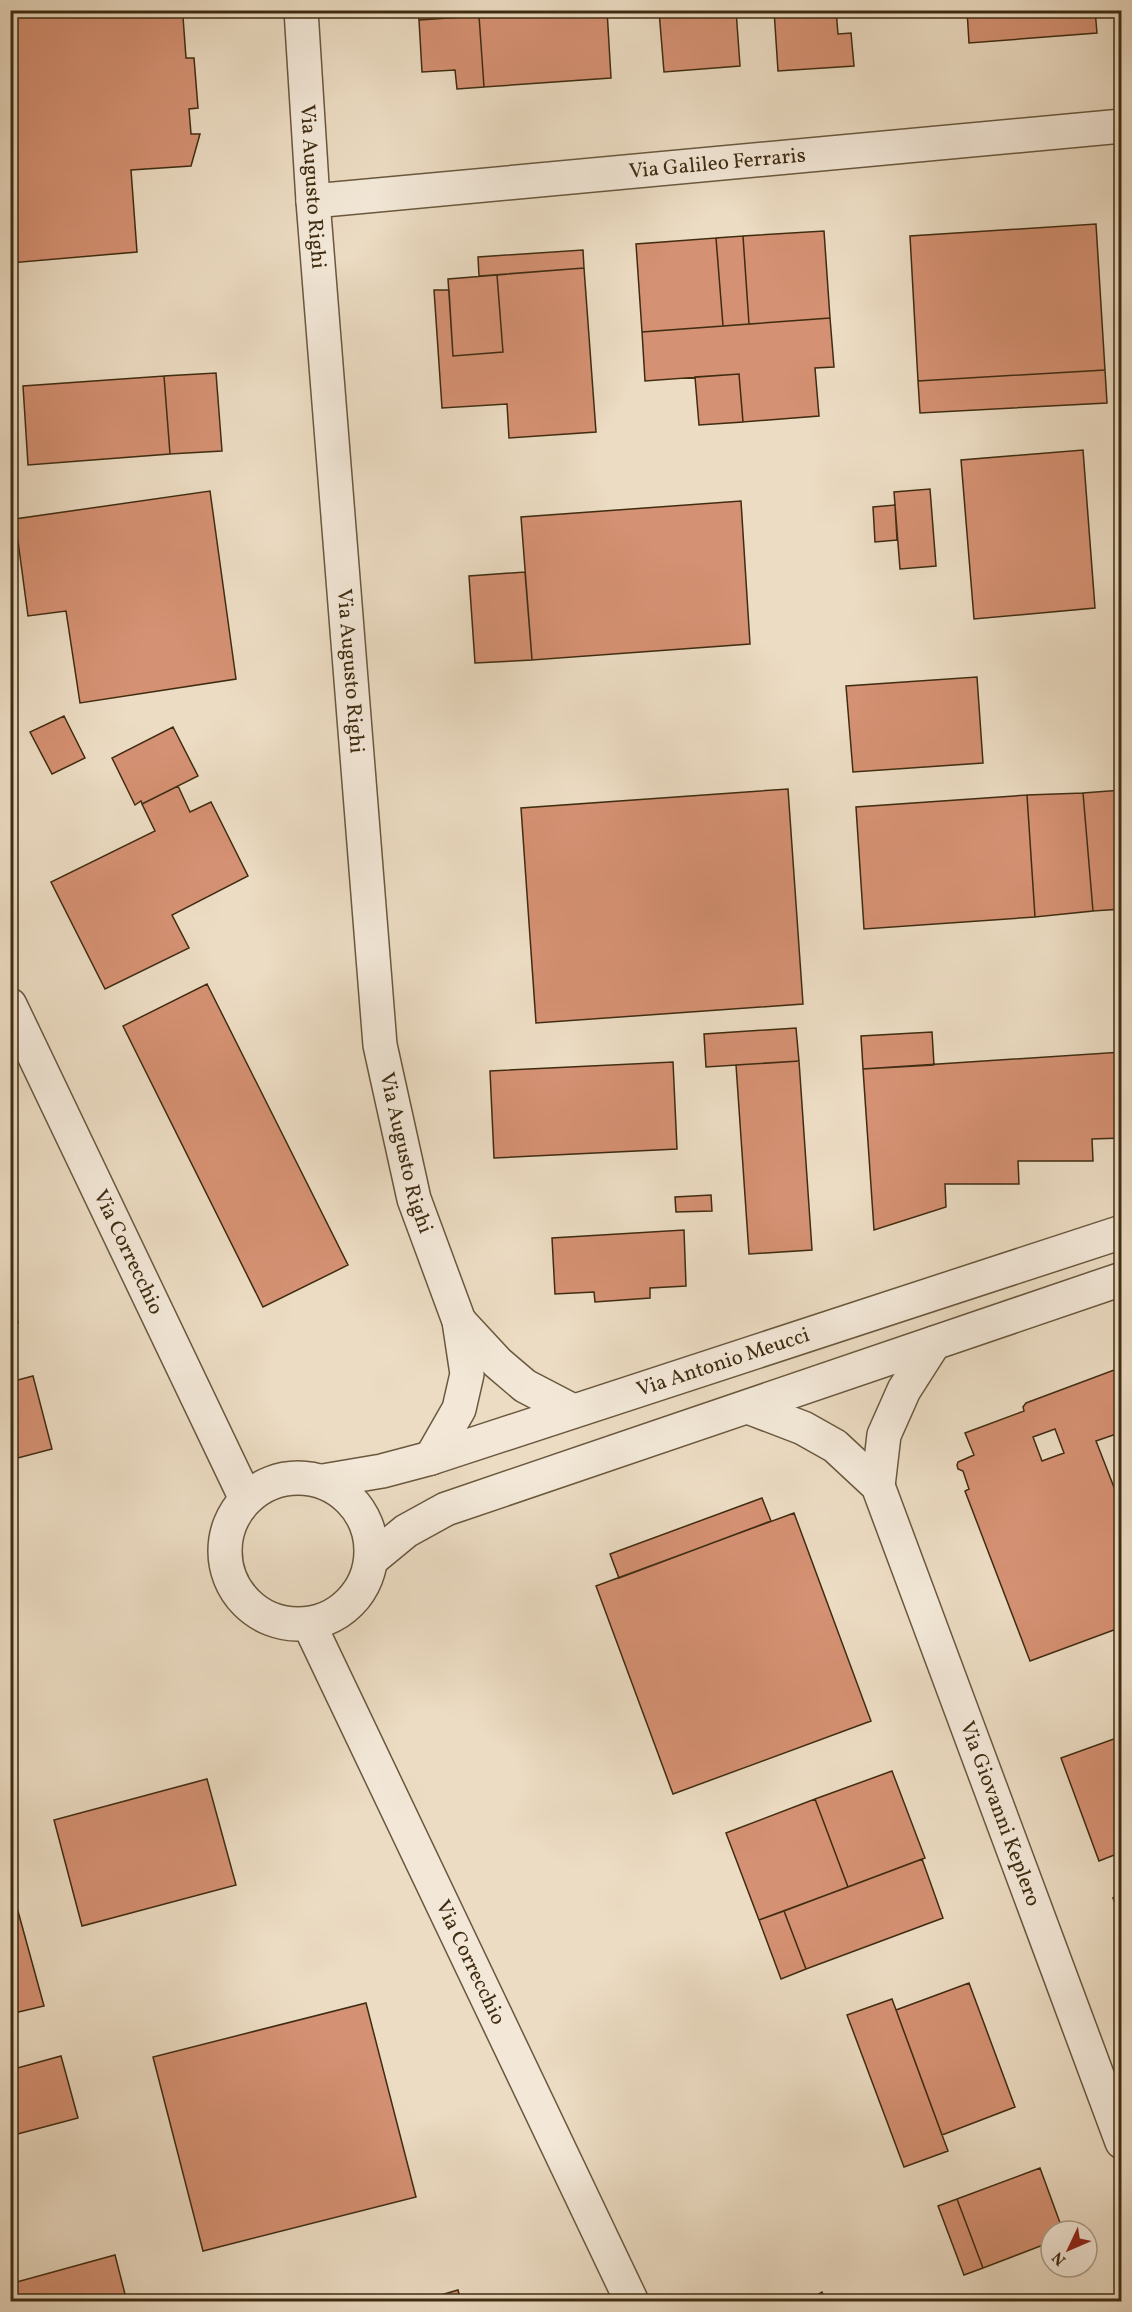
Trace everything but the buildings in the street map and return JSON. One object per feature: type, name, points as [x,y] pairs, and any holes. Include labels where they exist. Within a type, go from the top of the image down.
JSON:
[{"type":"street","name":"Via Augusto Righi","points":[[301,10],[313,201],[380,1045],[414,1199],[459,1322],[467,1374],[459,1409],[431,1458]]},
{"type":"street","name":"Via Galileo Ferraris","points":[[313,201],[1122,126]]},
{"type":"street","name":"Via Correcchio","points":[[10,1005],[246,1498]]},
{"type":"street","name":"Via Antonio Meucci","points":[[323,1481],[382,1471],[431,1458],[1122,1232]]},
{"type":"street","points":[[372,1559],[406,1531],[446,1509],[1122,1279]]},
{"type":"street","name":"Via Augusto Righi","points":[[459,1322],[498,1363],[525,1386],[573,1411]]},
{"type":"street","name":"Via Giovanni Keplero","points":[[878,1486],[884,1435],[904,1390],[934,1343]]},
{"type":"street","name":"Via Giovanni Keplero","points":[[747,1407],[803,1428],[835,1446],[878,1486],[1122,2142]]},
{"type":"street","points":[[303,1477],[323,1481],[345,1494],[361,1512],[370,1534],[372,1559],[365,1582],[351,1602],[332,1617],[309,1624],[282,1623],[258,1613],[239,1595],[228,1572],[225,1545],[231,1520],[246,1498],[263,1486],[282,1479],[303,1477]]},
{"type":"street","name":"Via Correcchio","points":[[309,1624],[633,2301]]}]
